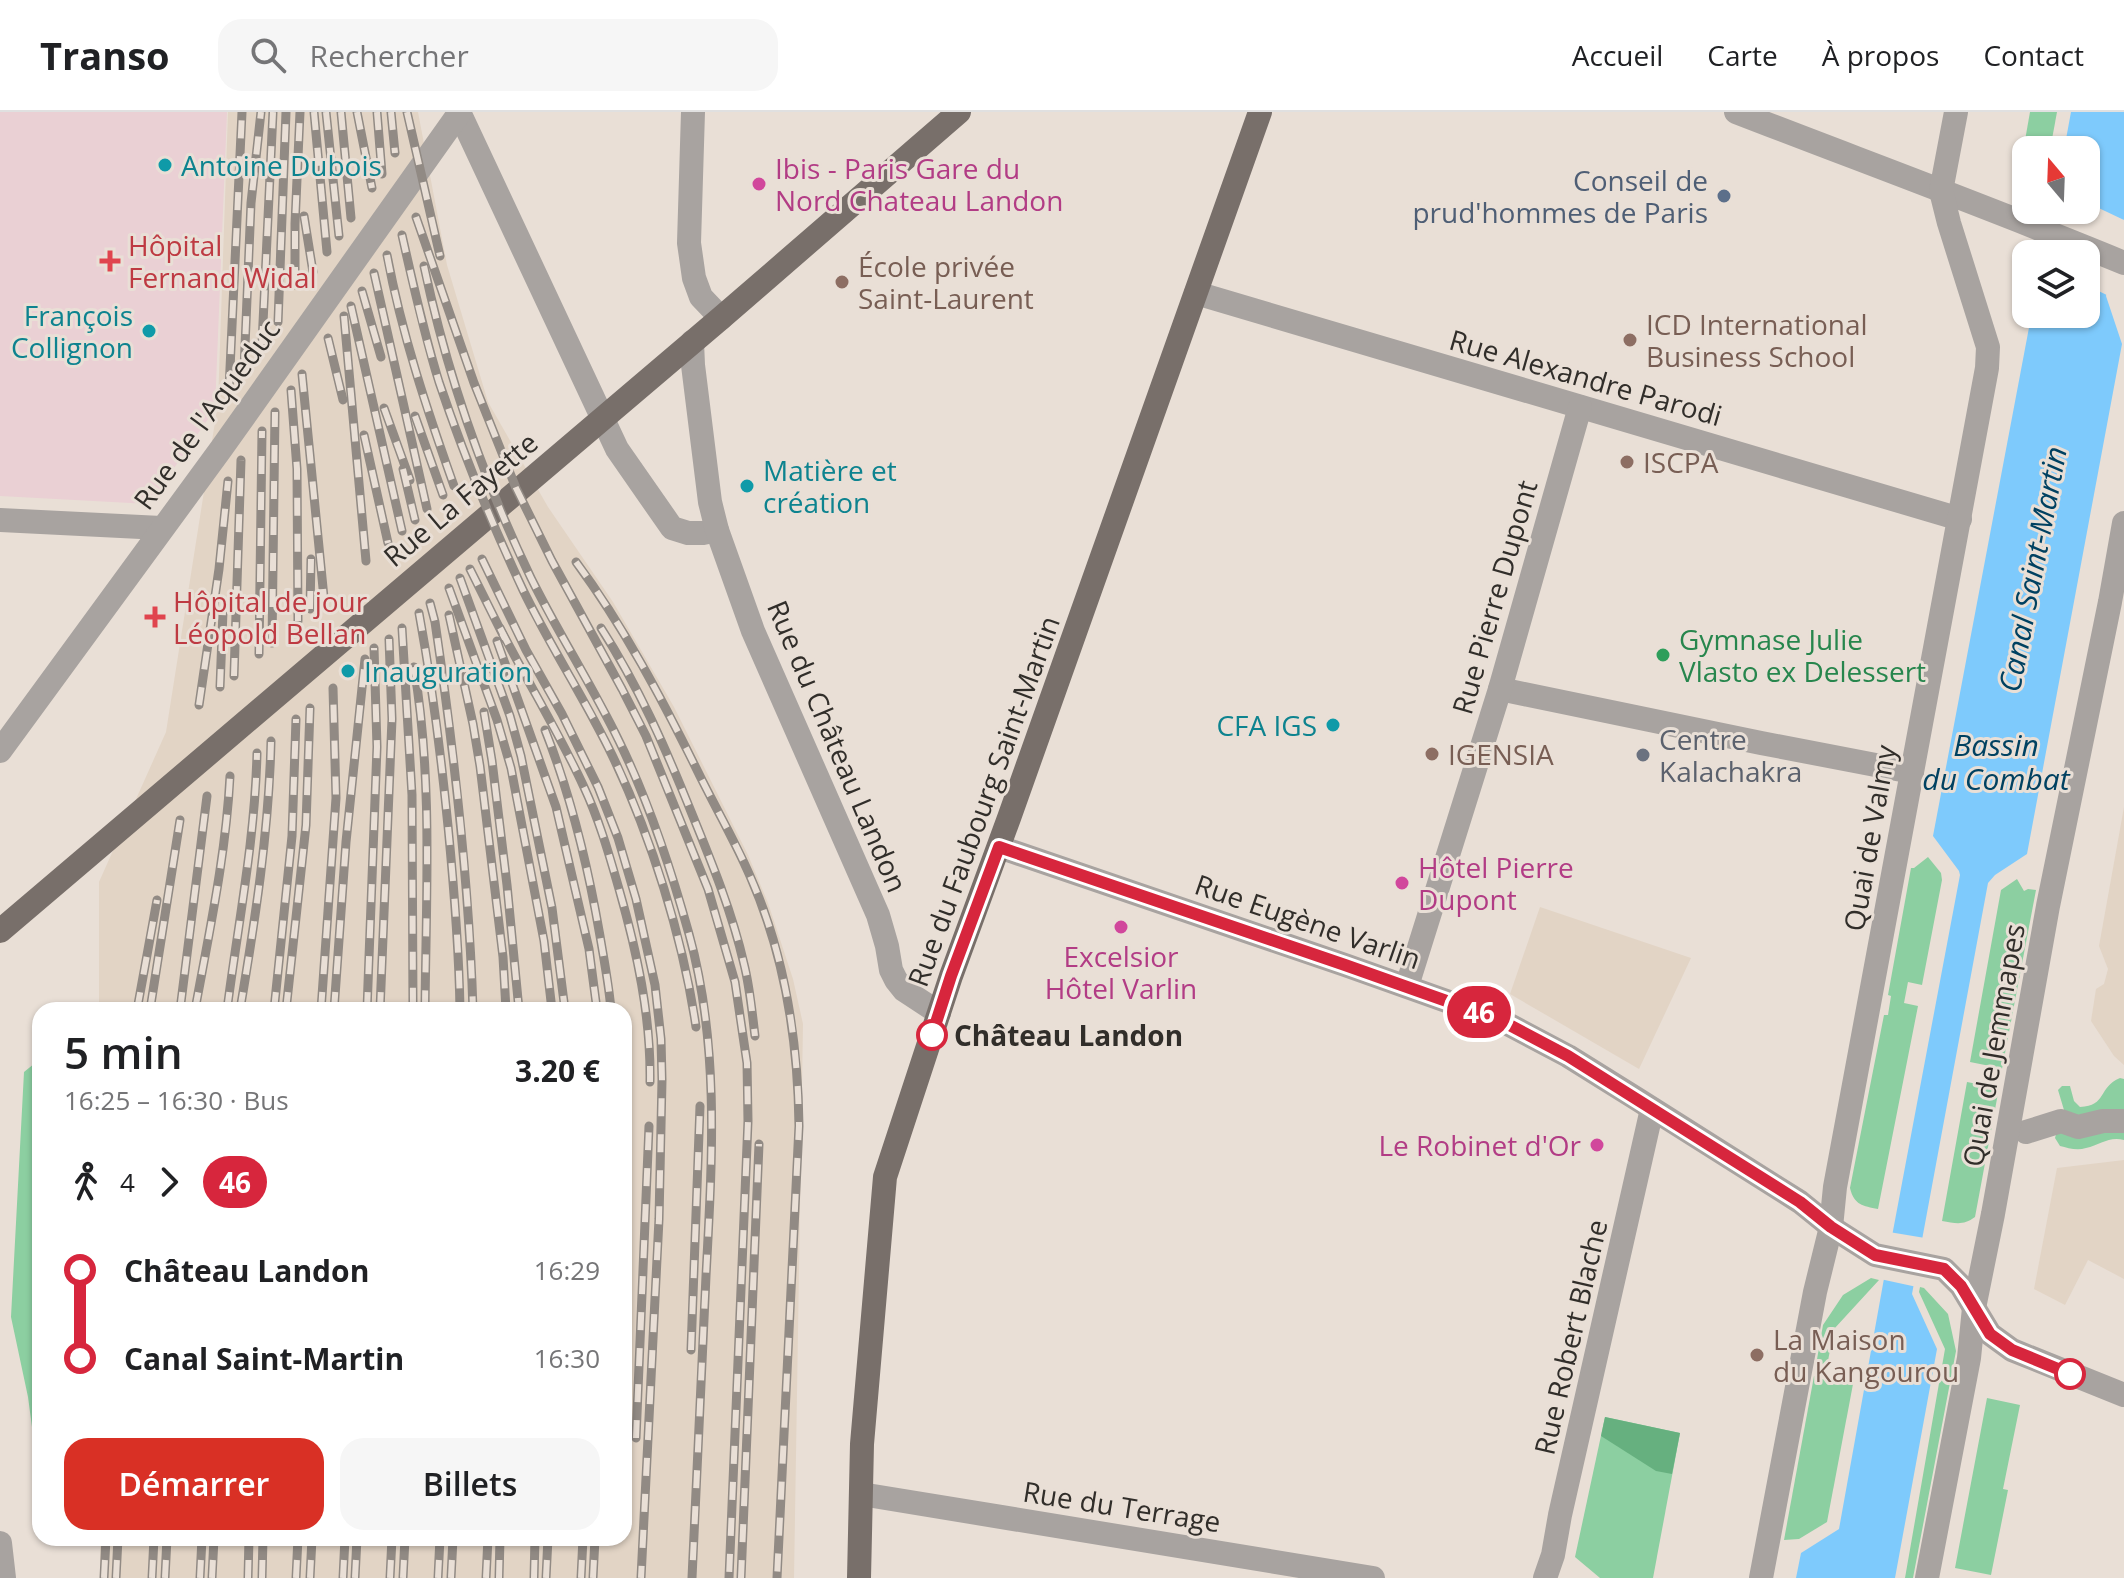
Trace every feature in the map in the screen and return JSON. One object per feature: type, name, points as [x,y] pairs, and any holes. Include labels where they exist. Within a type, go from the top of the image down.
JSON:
[{"type":"main road","name":"Rue La Fayette","points":[[0,931],[959,112]]},
{"type":"main road","name":"Rue du Faubourg Saint-Martin","points":[[859,1578],[862,1444],[885,1177],[939,1013],[1260,112]]},
{"type":"street","points":[[460,112],[617,449],[672,528],[688,533],[717,530]]},
{"type":"street","name":"Rue de l'Aqueduc","points":[[0,751],[460,112]]},
{"type":"street","points":[[693,112],[689,243],[694,278],[701,297],[721,318]]},
{"type":"street","points":[[1736,112],[2124,263]]},
{"type":"street","name":"Quai de Valmy","points":[[1761,1578],[1815,1292],[1831,1227],[1835,1187],[1987,368],[1988,347],[1941,191],[1956,112]]},
{"type":"street","name":"Rue Alexandre Parodi","points":[[1196,293],[1960,519]]},
{"type":"street","name":"Rue du Château Landon","points":[[692,342],[710,502],[753,631],[878,915],[891,970],[904,990],[939,1013]]},
{"type":"street","name":"Rue Pierre Dupont","points":[[1407,986],[1500,689],[1580,407]]},
{"type":"street","points":[[0,520],[161,528]]},
{"type":"street","name":"Quai de Jemmapes","points":[[1927,1578],[2048,906],[2124,523]]},
{"type":"street","points":[[1500,689],[1912,772]]},
{"type":"street","name":"Rue Eugène Varlin","points":[[999,847],[1500,1020],[1568,1056],[1800,1202],[1831,1227],[1875,1255],[1944,1269],[1961,1286],[1974,1308]]},
{"type":"street","name":"Rue Robert Blache","points":[[1545,1578],[1553,1555],[1652,1109]]},
{"type":"street","points":[[2026,1132],[2061,1121],[2078,1127],[2103,1121],[2124,1121]]},
{"type":"street","points":[[1974,1308],[1990,1334],[2012,1350],[2124,1395]]},
{"type":"street","name":"Rue du Terrage","points":[[861,1494],[1373,1578]]},
{"type":"shaded area","name":"Hôpital Fernand Widal","points":[[0,112],[227,112],[215,409],[149,504],[0,496]]},
{"type":"shaded area","points":[[228,112],[418,112],[447,265],[488,402],[548,507],[613,602],[674,707],[748,855],[768,903],[793,979],[803,1024],[794,1578],[100,1578],[100,1546],[632,1546],[632,1002],[99,1002],[99,882],[166,732],[218,403]]},
{"type":"shaded area","points":[[2124,807],[2124,1065],[2114,1056],[2091,1021],[2096,989],[2104,984],[2108,969],[2099,946]]},
{"type":"shaded area","points":[[1540,907],[1691,958],[1639,1069],[1510,994]]},
{"type":"shaded area","points":[[2124,1160],[2124,1279],[2088,1260],[2065,1305],[2034,1289],[2057,1168]]},
{"type":"green space","points":[[2030,112],[2057,112],[2053,136],[2026,136]]},
{"type":"green space","points":[[1928,857],[1941,873],[1942,880],[1922,985],[1908,982],[1904,1003],[1918,1006],[1878,1209],[1860,1204],[1850,1188],[1884,1015],[1888,1015],[1891,996],[1888,995],[1911,868]]},
{"type":"green space","points":[[2017,879],[2024,891],[2036,890],[2002,1069],[1998,1069],[1995,1087],[1999,1088],[1975,1217],[1963,1223],[1942,1221],[1967,1082],[1983,1085],[1985,1079],[1989,1079],[1990,1066],[1970,1062],[2001,890]]},
{"type":"green space","points":[[32,1066],[32,1427],[11,1317],[24,1072]]},
{"type":"green space","points":[[2120,1078],[2124,1079],[2124,1115],[2085,1120],[2064,1110],[2058,1090],[2062,1086],[2070,1086],[2074,1101],[2080,1107],[2089,1106]]},
{"type":"green space","points":[[2124,1129],[2124,1140],[2109,1140],[2083,1149],[2060,1146],[2055,1138],[2057,1131]]},
{"type":"green space","points":[[1871,1278],[1879,1280],[1834,1329],[1827,1366],[1816,1365],[1823,1325],[1843,1295]]},
{"type":"green space","points":[[1920,1287],[1948,1314],[1956,1351],[1913,1578],[1905,1578],[1945,1349],[1919,1292]]},
{"type":"green space","points":[[1814,1376],[1853,1384],[1827,1522],[1799,1539],[1784,1540]]},
{"type":"green space","points":[[1987,1398],[2020,1405],[2003,1489],[2008,1490],[1991,1575],[1955,1568]]},
{"type":"green space","points":[[1605,1417],[1680,1433],[1653,1578],[1600,1578],[1575,1557]]},
{"type":"green space","points":[[1605,1417],[1680,1433],[1672,1474],[1656,1471],[1601,1436]]},
{"type":"water","name":"Bassin du Combat","points":[[2071,112],[2124,112],[2124,219],[2106,296],[2122,344],[2027,854],[1988,883],[1912,1294],[1937,1349],[1895,1578],[1796,1578],[1801,1553],[1839,1529],[1960,875],[1933,836],[2029,328],[2100,328],[2100,240],[2086,240],[2086,224],[2100,224],[2100,136],[2067,136]]},
{"type":"pier","points":[[2100,209],[2124,220],[2124,237],[2111,297],[2100,292],[2100,240],[2065,240],[2067,224],[2100,224]]},
{"type":"pier","points":[[1889,1232],[1925,1238],[1917,1287],[1880,1279]]},
{"type":"railway","points":[[229,390],[242,112]]},
{"type":"railway","points":[[244,370],[251,203],[261,112]]},
{"type":"railway","points":[[262,344],[273,112]]},
{"type":"railway","points":[[278,322],[286,112]]},
{"type":"railway","points":[[295,285],[300,112]]},
{"type":"railway","points":[[314,112],[327,252]]},
{"type":"railway","points":[[326,112],[339,236]]},
{"type":"railway","points":[[341,112],[351,218]]},
{"type":"railway","points":[[357,112],[372,188]]},
{"type":"railway","points":[[377,112],[382,174]]},
{"type":"railway","points":[[391,112],[395,153]]},
{"type":"railway","points":[[407,112],[440,256]]},
{"type":"railway","points":[[304,216],[313,272]]},
{"type":"railway","points":[[416,217],[474,383],[516,488],[646,736],[708,889],[735,982],[747,1063],[748,1121],[729,1578]]},
{"type":"railway","points":[[402,235],[439,382],[478,487],[523,590],[602,734],[640,819],[674,923],[696,1027]]},
{"type":"railway","points":[[387,255],[416,372],[454,486]]},
{"type":"railway","points":[[424,266],[455,386],[482,464],[531,578],[630,764],[675,885],[699,976],[710,1061],[711,1147],[692,1578]]},
{"type":"railway","points":[[374,273],[427,509]]},
{"type":"railway","points":[[362,291],[381,357]]},
{"type":"railway","points":[[351,306],[402,531]]},
{"type":"railway","points":[[344,316],[366,561]]},
{"type":"railway","points":[[328,338],[343,400]]},
{"type":"railway","points":[[302,374],[324,598]]},
{"type":"railway","points":[[291,390],[297,469],[298,621]]},
{"type":"railway","points":[[384,408],[410,480]]},
{"type":"railway","points":[[272,643],[275,412]]},
{"type":"railway","points":[[415,416],[443,495]]},
{"type":"railway","points":[[259,654],[262,431]]},
{"type":"railway","points":[[364,435],[388,543]]},
{"type":"railway","points":[[234,676],[241,460]]},
{"type":"railway","points":[[403,469],[415,520]]},
{"type":"railway","points":[[199,705],[228,481]]},
{"type":"railway","points":[[310,609],[311,559]]},
{"type":"railway","points":[[482,559],[598,787],[618,838],[636,899],[655,985],[662,1080],[659,1219],[641,1578]]},
{"type":"railway","points":[[576,562],[642,664],[738,850],[762,906],[781,967],[796,1062],[799,1126],[777,1578]]},
{"type":"railway","points":[[470,569],[505,639]]},
{"type":"railway","points":[[460,578],[510,716],[521,756],[552,908],[564,1002]]},
{"type":"railway","points":[[449,588],[511,768],[544,941],[551,1002]]},
{"type":"railway","points":[[430,603],[442,670],[460,816],[473,1002]]},
{"type":"railway","points":[[220,687],[223,611]]},
{"type":"railway","points":[[419,613],[445,799],[460,1002]]},
{"type":"railway","points":[[449,615],[480,766],[506,1002]]},
{"type":"railway","points":[[402,628],[412,795],[413,1002]]},
{"type":"railway","points":[[500,628],[573,765],[603,837],[626,913],[642,984],[650,1082]]},
{"type":"railway","points":[[601,628],[651,719],[714,869],[744,964],[755,1036]]},
{"type":"railway","points":[[380,1002],[392,719],[389,639]]},
{"type":"railway","points":[[497,641],[556,807],[589,949],[596,1002]]},
{"type":"railway","points":[[367,1002],[377,747],[374,648]]},
{"type":"railway","points":[[335,1002],[346,842],[365,659]]},
{"type":"railway","points":[[414,667],[426,795],[425,1002]]},
{"type":"railway","points":[[322,1002],[336,798],[333,688]]},
{"type":"railway","points":[[287,1002],[306,825],[310,708]]},
{"type":"railway","points":[[484,712],[507,885],[518,1002]]},
{"type":"railway","points":[[275,1002],[292,836],[296,719]]},
{"type":"railway","points":[[545,730],[571,806],[584,857],[610,1002]]},
{"type":"railway","points":[[241,1002],[264,842],[271,741]]},
{"type":"railway","points":[[228,1002],[250,850],[257,753]]},
{"type":"railway","points":[[196,1002],[221,864],[230,776]]},
{"type":"railway","points":[[181,1002],[207,796]]},
{"type":"railway","points":[[151,1002],[180,820]]},
{"type":"railway","points":[[138,1002],[157,900]]},
{"type":"railway","points":[[691,1350],[700,1106]]},
{"type":"railway","points":[[636,1438],[649,1126]]},
{"type":"railway","points":[[741,1578],[759,1144]]},
{"type":"railway","points":[[104,1578],[106,1546]]},
{"type":"railway","points":[[116,1578],[118,1546]]},
{"type":"railway","points":[[152,1578],[154,1546]]},
{"type":"railway","points":[[165,1578],[167,1546]]},
{"type":"railway","points":[[200,1578],[202,1546]]},
{"type":"railway","points":[[212,1578],[214,1546]]},
{"type":"railway","points":[[248,1578],[249,1546]]},
{"type":"railway","points":[[262,1578],[263,1546]]},
{"type":"railway","points":[[296,1578],[298,1546]]},
{"type":"railway","points":[[310,1578],[312,1546]]},
{"type":"railway","points":[[343,1578],[345,1546]]},
{"type":"railway","points":[[355,1578],[357,1546]]},
{"type":"railway","points":[[390,1578],[392,1546]]},
{"type":"railway","points":[[403,1578],[405,1546]]},
{"type":"railway","points":[[438,1578],[440,1546]]},
{"type":"railway","points":[[451,1578],[453,1546]]},
{"type":"railway","points":[[486,1578],[488,1546]]},
{"type":"railway","points":[[499,1578],[500,1546]]},
{"type":"railway","points":[[534,1578],[535,1546]]},
{"type":"railway","points":[[546,1578],[548,1546]]},
{"type":"railway","points":[[581,1578],[583,1546]]},
{"type":"railway","points":[[593,1578],[595,1546]]},
{"type":"bus line","name":"46","points":[[932,1035],[999,847],[1500,1020],[1568,1056],[1800,1202],[1831,1227],[1875,1255],[1944,1269],[1961,1286],[1990,1334],[2012,1350],[2070,1374]]},
{"type":"place","name":"Antoine Dubois","points":[[165,165]]},
{"type":"place","name":"Ibis - Paris Gare du Nord Chateau Landon","points":[[759,184]]},
{"type":"place","name":"Conseil de prud'hommes de Paris","points":[[1724,196]]},
{"type":"place","name":"Hôpital Fernand Widal","points":[[110,261]]},
{"type":"place","name":"École privée Saint-Laurent","points":[[842,282]]},
{"type":"place","name":"François Collignon","points":[[149,331]]},
{"type":"place","name":"ICD International Business School","points":[[1630,340]]},
{"type":"place","name":"ISCPA","points":[[1627,462]]},
{"type":"place","name":"Matière et création","points":[[747,486]]},
{"type":"place","name":"Hôpital de jour Léopold Bellan","points":[[155,617]]},
{"type":"place","name":"Gymnase Julie Vlasto ex Delessert","points":[[1663,655]]},
{"type":"place","name":"Inauguration","points":[[348,671]]},
{"type":"place","name":"CFA IGS","points":[[1333,725]]},
{"type":"place","name":"IGENSIA","points":[[1432,754]]},
{"type":"place","name":"Centre Kalachakra","points":[[1643,755]]},
{"type":"place","name":"Hôtel Pierre Dupont","points":[[1402,883]]},
{"type":"place","name":"Excelsior Hôtel Varlin","points":[[1121,927]]},
{"type":"place","name":"Château Landon","points":[[932,1035]]},
{"type":"place","name":"Le Robinet d'Or","points":[[1597,1145]]},
{"type":"place","name":"La Maison du Kangourou","points":[[1757,1355]]},
{"type":"water label","name":"Canal Saint-Martin","points":[[2032,569]]}]
